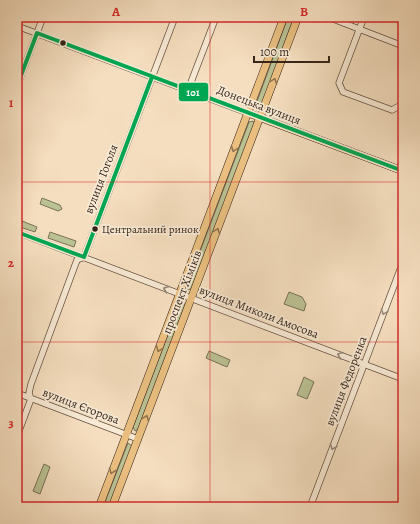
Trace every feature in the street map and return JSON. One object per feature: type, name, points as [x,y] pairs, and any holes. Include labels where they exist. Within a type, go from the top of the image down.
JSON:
[{"type":"main road","name":"проспект Хіміків","points":[[99,507],[284,17]]},
{"type":"main road","name":"проспект Хіміків","points":[[112,507],[298,17]]},
{"type":"main road","name":"Донецька вулиця","points":[[248,113],[403,171]]},
{"type":"street","points":[[17,86],[43,17]]},
{"type":"street","name":"вулиця Гоголя","points":[[17,436],[31,399],[29,393],[31,384],[77,260],[84,258],[175,17]]},
{"type":"street","points":[[188,90],[216,17]]},
{"type":"street","points":[[328,17],[403,46]]},
{"type":"street","points":[[364,17],[339,83],[343,92],[392,110],[401,105],[403,99]]},
{"type":"street","name":"Донецька вулиця","points":[[17,26],[248,113]]},
{"type":"street","name":"вулиця Миколи Амосова","points":[[17,232],[403,379]]},
{"type":"street","name":"вулиця Федоренка","points":[[310,507],[403,262]]},
{"type":"street","name":"вулиця Єгорова","points":[[17,393],[138,439]]},
{"type":"green space","points":[[288,17],[294,17],[260,109],[256,110],[255,107]]},
{"type":"green space","points":[[253,121],[255,124],[192,288],[188,290],[187,286],[249,122]]},
{"type":"green space","points":[[42,198],[60,205],[62,209],[58,211],[40,204]]},
{"type":"green space","points":[[17,219],[37,227],[35,232],[17,226]]},
{"type":"green space","points":[[50,232],[76,241],[74,247],[48,238]]},
{"type":"green space","points":[[289,292],[302,297],[306,304],[304,311],[284,304]]},
{"type":"green space","points":[[183,302],[185,305],[138,429],[135,431],[133,427],[180,303]]},
{"type":"green space","points":[[209,351],[230,360],[227,367],[206,358]]},
{"type":"green space","points":[[304,377],[314,382],[307,399],[297,395]]},
{"type":"green space","points":[[128,443],[132,446],[109,507],[103,507]]},
{"type":"green space","points":[[44,464],[50,467],[40,494],[33,491]]},
{"type":"transit line","name":"101","points":[[17,86],[37,33],[403,171]]},
{"type":"transit line","name":"101","points":[[17,232],[84,257],[152,77]]},
{"type":"place","name":"Центральний ринок","points":[[95,229]]}]
